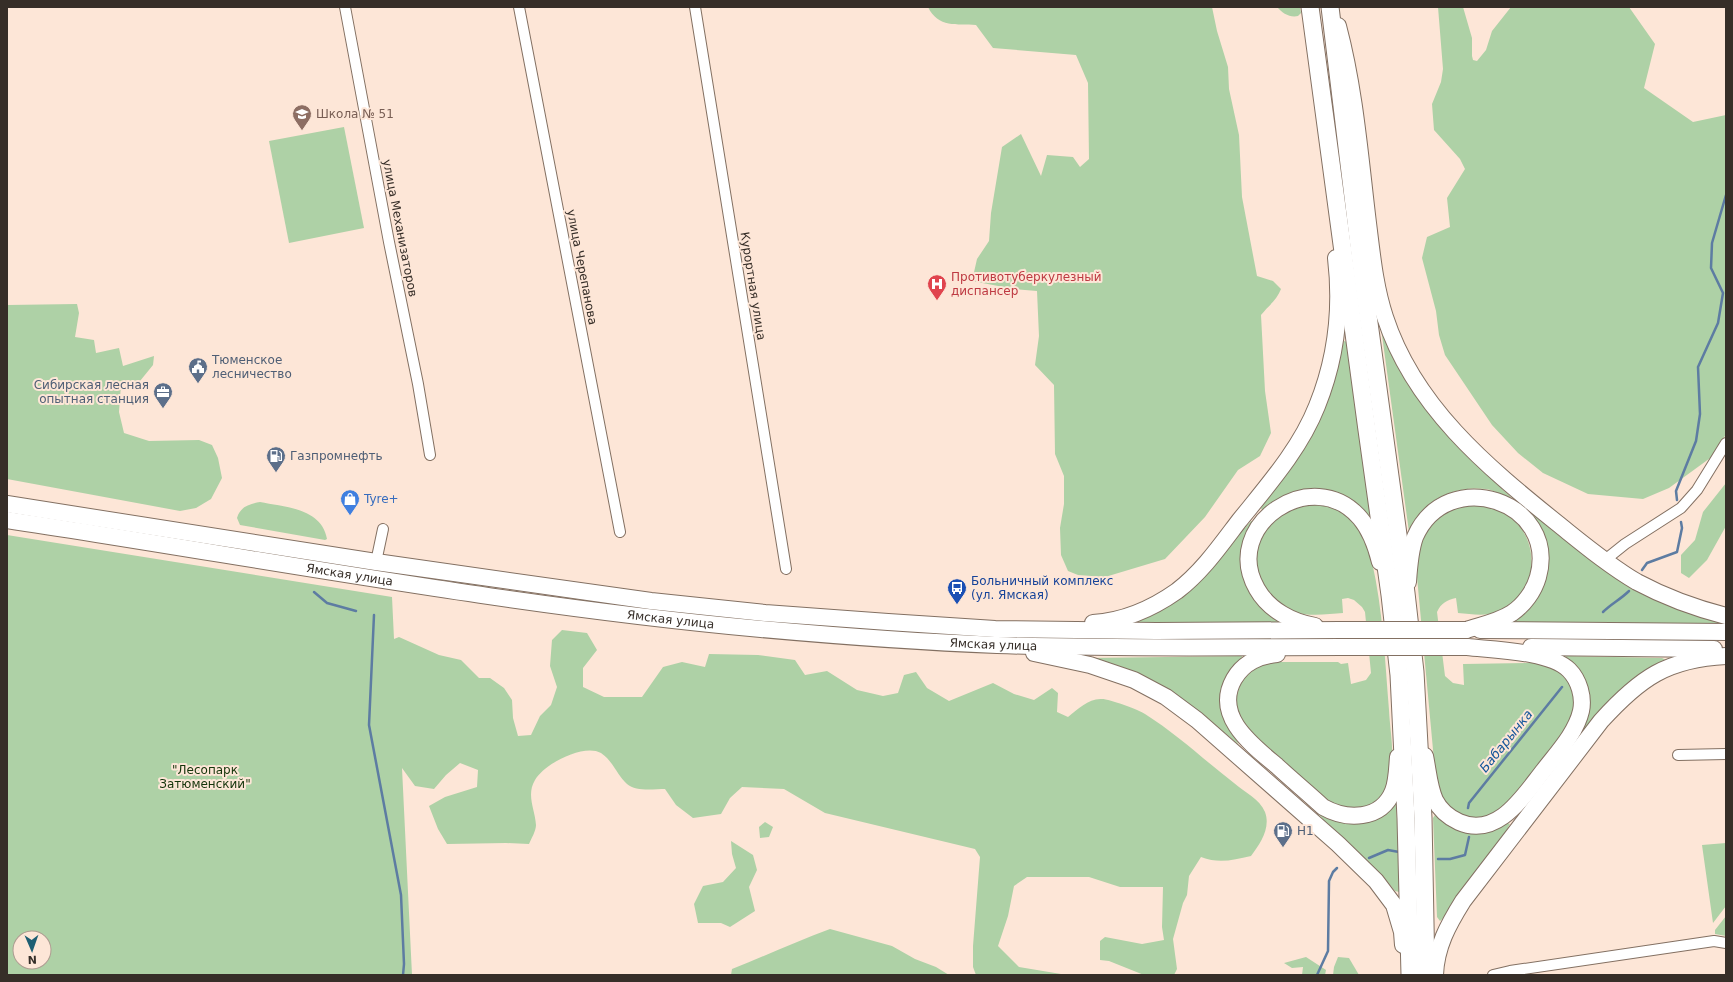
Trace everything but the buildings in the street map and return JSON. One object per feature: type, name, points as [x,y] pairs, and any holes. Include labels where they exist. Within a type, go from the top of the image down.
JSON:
[{"type":"highway","points":[[1310,7],[1366,430],[1415,672],[1419,728],[1426,900],[1426,975]]},
{"type":"highway","points":[[1331,7],[1398,594],[1399,675],[1409,892],[1410,975]]},
{"type":"main road","points":[[1331,7],[1345,51],[1374,272],[1385,317],[1402,358],[1431,404],[1460,438],[1481,459],[1518,492],[1605,560],[1636,581],[1667,596],[1702,610],[1726,616]]},
{"type":"main road","points":[[995,629],[1109,621],[1144,610],[1168,597],[1194,577],[1208,562],[1276,475],[1300,439],[1316,407],[1330,365],[1335,342],[1339,295],[1326,171],[1318,65]]},
{"type":"main road","points":[[1340,630],[1307,624],[1290,618],[1276,610],[1262,597],[1254,583],[1249,564],[1251,546],[1257,529],[1274,510],[1290,501],[1315,497],[1334,501],[1348,507],[1360,518],[1370,532],[1398,594]]},
{"type":"main road","points":[[1398,594],[1415,538],[1430,514],[1445,504],[1462,498],[1490,498],[1509,506],[1526,520],[1538,543],[1541,562],[1538,578],[1535,586],[1525,601],[1512,612],[1496,621],[1466,630]]},
{"type":"main road","name":"Ямская улица","points":[[7,504],[376,562],[629,598],[757,612],[995,629]]},
{"type":"main road","name":"Ямская улица","points":[[7,520],[434,588],[650,618],[763,629],[993,645],[1061,647],[1341,647]]},
{"type":"main road","points":[[995,629],[1148,631],[1466,630],[1726,632]]},
{"type":"main road","points":[[993,645],[1090,665],[1117,674],[1157,692],[1197,720],[1338,844],[1385,891],[1394,905],[1402,932],[1403,975]]},
{"type":"main road","points":[[1402,728],[1395,781],[1389,798],[1377,810],[1369,814],[1350,816],[1333,812],[1323,806],[1254,746],[1238,730],[1229,709],[1229,693],[1239,672],[1251,661],[1266,655],[1341,647],[1726,649]]},
{"type":"main road","points":[[1419,728],[1432,791],[1438,805],[1454,820],[1468,825],[1477,826],[1494,822],[1510,811],[1529,789],[1574,728],[1581,711],[1580,691],[1575,677],[1562,664],[1544,656],[1467,647]]},
{"type":"main road","points":[[1435,975],[1437,956],[1441,944],[1452,920],[1463,902],[1601,721],[1619,701],[1646,678],[1661,670],[1692,660],[1726,656]]},
{"type":"street","name":"улица Механизаторов","points":[[345,7],[384,220],[418,384],[430,455]]},
{"type":"street","name":"улица Черепанова","points":[[519,7],[620,532]]},
{"type":"street","name":"Курортная улица","points":[[695,7],[786,569]]},
{"type":"street","points":[[1605,560],[1625,544],[1681,508],[1697,490],[1726,442]]},
{"type":"street","points":[[376,562],[383,530]]},
{"type":"street","points":[[1678,755],[1726,754]]},
{"type":"street","points":[[1493,975],[1510,971],[1714,941],[1726,943]]},
{"type":"green space","points":[[928,7],[1212,7],[1217,31],[1228,67],[1229,89],[1239,135],[1242,197],[1257,276],[1273,281],[1281,289],[1275,300],[1261,315],[1265,391],[1271,433],[1260,456],[1238,470],[1205,517],[1165,559],[1105,577],[1078,575],[1068,571],[1061,555],[1060,528],[1064,504],[1064,476],[1055,454],[1054,385],[1035,365],[1039,336],[1037,291],[1014,289],[972,281],[977,259],[989,241],[991,213],[1002,147],[1021,134],[1041,176],[1047,155],[1073,157],[1080,167],[1089,159],[1088,83],[1076,55],[993,48],[976,25],[949,24],[943,22],[932,14]]},
{"type":"green space","points":[[1277,7],[1300,7],[1301,13],[1298,16],[1289,16]]},
{"type":"green space","points":[[1438,7],[1463,7],[1472,38],[1473,60],[1477,61],[1486,50],[1492,31],[1511,7],[1629,7],[1655,44],[1644,88],[1693,122],[1726,115],[1726,434],[1713,456],[1669,488],[1643,499],[1588,494],[1543,473],[1518,453],[1492,425],[1445,355],[1439,335],[1436,311],[1422,258],[1427,237],[1450,227],[1447,198],[1465,169],[1460,159],[1434,130],[1432,104],[1441,82],[1443,69]]},
{"type":"green space","points":[[344,127],[364,228],[289,243],[269,141]]},
{"type":"green space","points":[[77,304],[79,313],[75,337],[94,340],[96,353],[119,348],[123,366],[154,356],[153,365],[140,381],[121,384],[119,412],[124,433],[149,441],[199,440],[212,445],[218,458],[222,478],[211,499],[196,508],[180,511],[7,479],[7,305]]},
{"type":"green space","points":[[1381,328],[1503,487],[1502,489],[1512,498],[1486,489],[1474,488],[1450,493],[1439,498],[1421,512],[1410,533],[1409,532]]},
{"type":"green space","points":[[1344,341],[1347,342],[1371,517],[1297,492],[1274,501],[1262,510],[1261,508],[1268,498],[1268,494],[1337,369]]},
{"type":"green space","points":[[1726,483],[1726,526],[1707,560],[1689,578],[1681,573],[1681,555],[1695,540],[1703,512]]},
{"type":"green space","points":[[260,502],[290,508],[310,515],[318,521],[324,529],[327,539],[325,540],[240,525],[237,518],[240,511],[249,505]]},
{"type":"green space","points":[[1306,504],[1325,506],[1337,510],[1348,516],[1357,525],[1363,535],[1371,557],[1376,580],[1383,636],[1392,745],[1392,763],[1389,780],[1385,790],[1379,798],[1364,807],[1345,807],[1336,805],[1326,800],[1257,739],[1241,719],[1236,706],[1236,699],[1240,685],[1244,678],[1260,665],[1274,662],[1348,663],[1351,684],[1366,680],[1371,673],[1365,612],[1354,600],[1348,598],[1342,599],[1343,613],[1319,615],[1301,614],[1283,606],[1272,598],[1259,577],[1257,552],[1261,539],[1271,522],[1278,515]]},
{"type":"green space","points":[[1473,504],[1493,508],[1502,512],[1510,517],[1520,527],[1527,539],[1531,553],[1531,567],[1528,580],[1522,593],[1513,603],[1500,611],[1484,615],[1458,613],[1456,598],[1447,601],[1440,606],[1437,612],[1445,676],[1453,683],[1464,685],[1463,664],[1532,663],[1548,665],[1567,679],[1573,692],[1575,707],[1572,721],[1568,728],[1510,802],[1503,809],[1494,814],[1477,819],[1461,816],[1454,812],[1441,797],[1438,788],[1435,771],[1417,577],[1419,545],[1426,529],[1445,511]]},
{"type":"green space","points":[[1531,511],[1718,622],[1718,625],[1511,622],[1545,580],[1547,573],[1548,558],[1546,545]]},
{"type":"green space","points":[[1251,521],[1253,521],[1248,530],[1243,551],[1242,562],[1245,583],[1256,601],[1282,623],[1118,624],[1129,621],[1241,529],[1245,528]]},
{"type":"green space","name":"\"Лесопарк Затюменский\"","points":[[7,535],[392,597],[394,639],[399,637],[439,655],[461,660],[479,678],[490,678],[504,688],[512,700],[513,718],[518,736],[531,735],[540,716],[551,705],[557,687],[550,666],[552,640],[562,630],[587,633],[597,650],[583,668],[583,687],[604,697],[642,697],[663,667],[682,662],[705,667],[709,654],[758,655],[795,660],[805,675],[827,671],[857,690],[883,696],[898,693],[904,675],[916,672],[927,688],[949,701],[993,683],[1014,694],[1034,700],[1052,688],[1058,693],[1057,712],[1068,717],[1093,700],[1102,699],[1111,701],[1142,712],[1157,722],[1256,799],[1263,807],[1265,812],[1267,824],[1266,830],[1264,836],[1251,856],[1220,861],[1201,857],[1189,876],[1187,895],[1183,903],[1173,939],[1177,969],[1174,975],[1144,975],[1109,961],[1100,960],[1100,941],[1105,937],[1142,944],[1164,940],[1162,927],[1163,887],[1120,887],[1089,877],[1027,877],[1014,886],[1008,916],[998,946],[1019,967],[1067,975],[976,975],[973,967],[973,946],[980,857],[975,849],[825,813],[784,789],[742,787],[730,798],[721,814],[693,818],[676,805],[665,789],[651,790],[631,787],[620,776],[605,756],[594,751],[575,753],[565,757],[547,768],[535,780],[532,786],[531,797],[536,827],[529,844],[447,844],[438,829],[429,806],[445,797],[477,787],[478,770],[460,763],[446,775],[434,789],[415,786],[402,768],[412,975],[7,975]]},
{"type":"green space","points":[[1242,656],[1226,722],[1239,745],[1225,733],[1221,734],[1089,658]]},
{"type":"green space","points":[[1566,656],[1662,658],[1666,660],[1577,740],[1581,730]]},
{"type":"green space","points":[[1396,801],[1399,892],[1395,891],[1382,875],[1323,822],[1323,819],[1313,809],[1316,809],[1324,815]]},
{"type":"green space","points":[[1435,815],[1493,830],[1507,823],[1510,824],[1506,831],[1506,835],[1448,914],[1440,921],[1437,917],[1433,818]]},
{"type":"green space","points":[[765,822],[773,827],[769,837],[760,838],[759,827]]},
{"type":"green space","points":[[731,841],[753,855],[757,870],[749,887],[755,911],[730,927],[721,923],[698,923],[694,904],[703,886],[723,882],[736,868],[732,854]]},
{"type":"green space","points":[[1726,843],[1726,906],[1713,923],[1702,845]]},
{"type":"green space","points":[[1726,916],[1726,936],[1715,934],[1715,930]]},
{"type":"green space","points":[[830,929],[892,946],[915,959],[936,967],[949,975],[731,975],[732,969]]},
{"type":"green space","points":[[1306,957],[1326,970],[1325,975],[1302,975],[1303,967],[1292,968],[1284,963]]},
{"type":"green space","points":[[1338,957],[1349,958],[1359,975],[1333,975]]},
{"type":"waterway","name":"Бабарынка","points":[[1677,500],[1676,491],[1696,441],[1700,414],[1698,367],[1718,323],[1723,293],[1711,268],[1712,243],[1726,195]]},
{"type":"waterway","name":"Бабарынка","points":[[1642,570],[1647,563],[1677,552],[1682,528],[1681,522]]},
{"type":"waterway","name":"Бабарынка","points":[[1603,612],[1629,591]]},
{"type":"waterway","points":[[314,592],[327,603],[356,611]]},
{"type":"waterway","points":[[374,615],[369,725],[401,895],[404,964],[403,975]]},
{"type":"waterway","name":"Бабарынка","points":[[1468,808],[1469,803],[1562,687]]},
{"type":"waterway","name":"Бабарынка","points":[[1438,859],[1450,859],[1465,855],[1469,837]]},
{"type":"waterway","name":"Бабарынка","points":[[1369,858],[1388,850],[1399,852]]},
{"type":"waterway","name":"Бабарынка","points":[[1317,975],[1328,951],[1329,881],[1333,872],[1337,868]]},
{"type":"place","name":"Школа № 51","points":[[302,131]]},
{"type":"place","name":"Противотуберкулезный диспансер","points":[[937,301]]},
{"type":"place","name":"Тюменское лесничество","points":[[198,384]]},
{"type":"place","name":"Сибирская лесная опытная станция","points":[[163,409]]},
{"type":"place","name":"Газпромнефть","points":[[276,473]]},
{"type":"place","name":"Tyre+","points":[[350,516]]},
{"type":"place","name":"Больничный комплекс (ул. Ямская)","points":[[957,605]]},
{"type":"place","name":"Н1","points":[[1283,848]]}]
